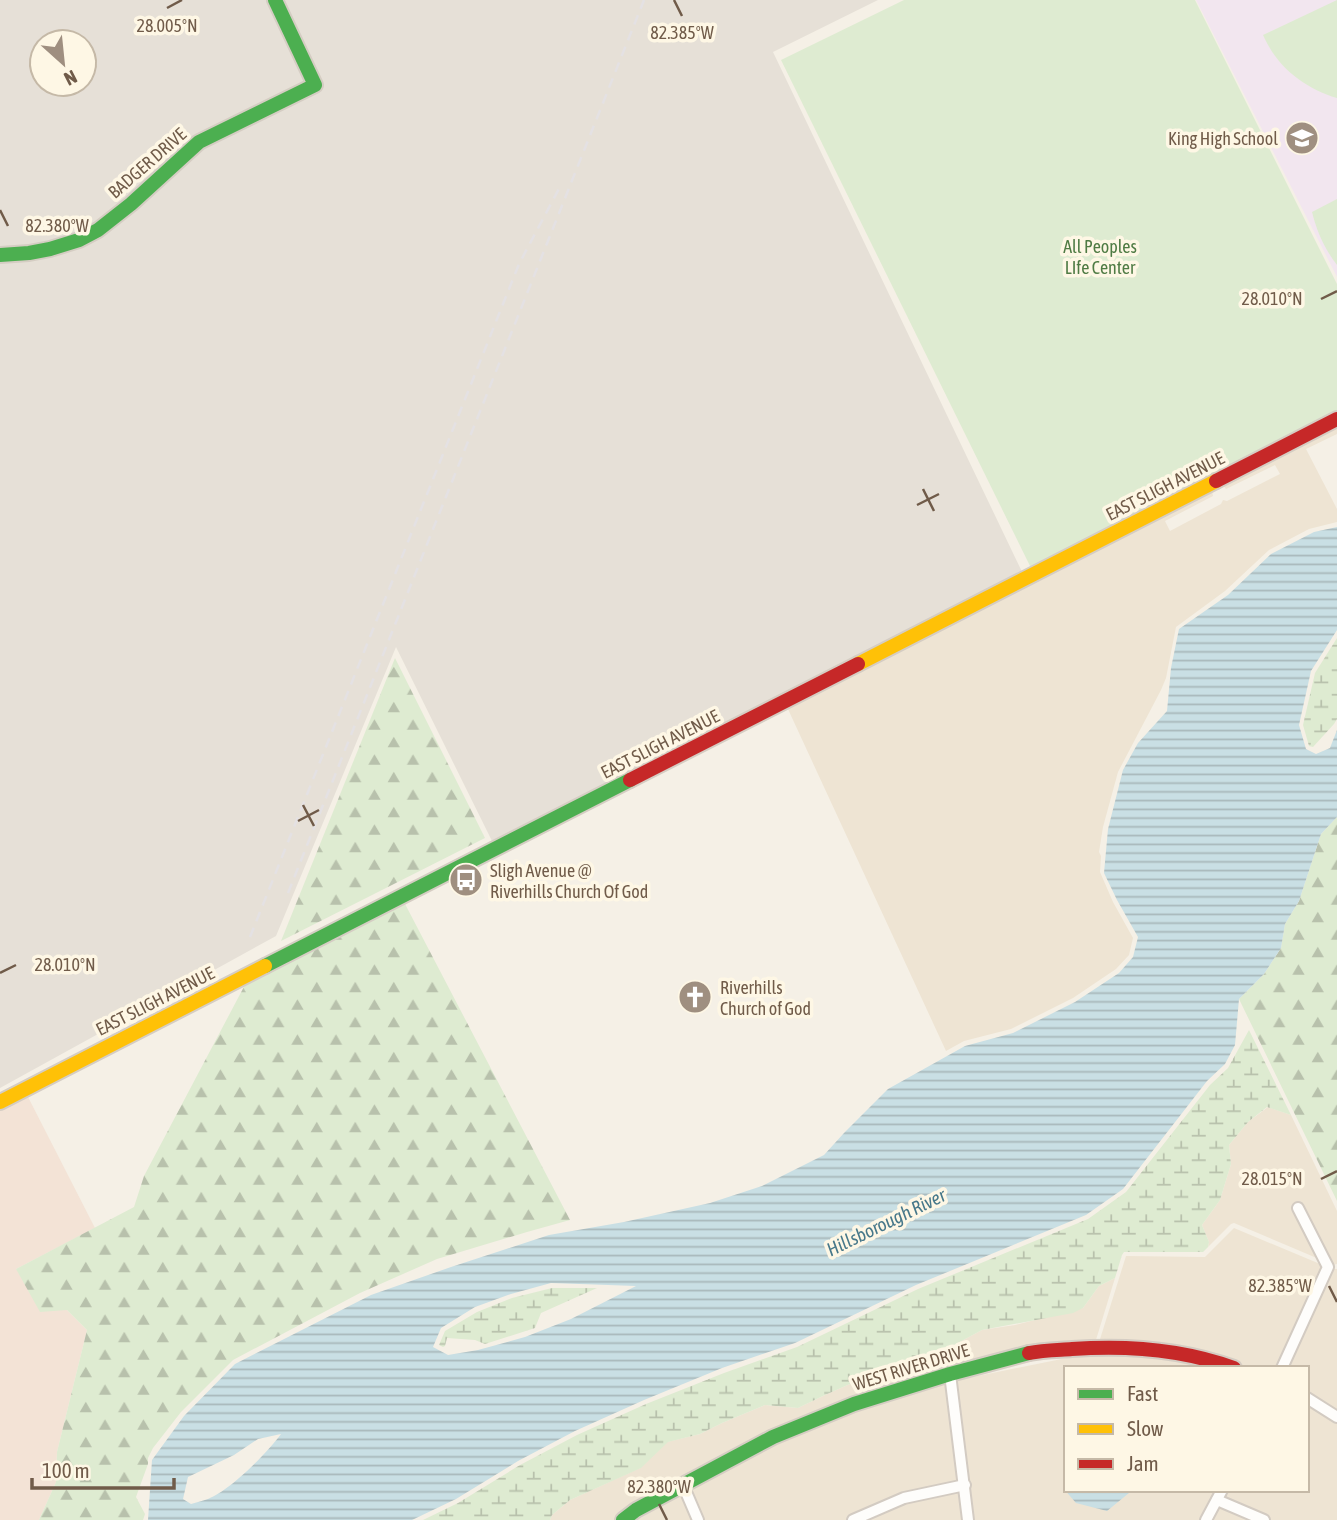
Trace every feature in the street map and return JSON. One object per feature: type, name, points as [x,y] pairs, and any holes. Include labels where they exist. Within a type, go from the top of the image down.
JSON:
[{"type":"street","name":"BADGER DRIVE","points":[[0,255],[50,249],[99,230],[199,142],[316,85],[275,0]]},
{"type":"street","name":"EAST SLIGH AVENUE","points":[[0,1102],[1337,419]]},
{"type":"street","points":[[1283,1366],[1328,1267],[1298,1208]]},
{"type":"street","name":"WEST RIVER DRIVE","points":[[623,1520],[636,1510],[773,1437],[854,1404],[1033,1352],[1144,1348],[1206,1358],[1228,1366]]},
{"type":"street","points":[[950,1374],[968,1520]]},
{"type":"street","points":[[1309,1399],[1337,1417]]},
{"type":"street","points":[[683,1485],[698,1520]]},
{"type":"street","points":[[853,1520],[904,1498],[965,1485]]},
{"type":"street","points":[[1206,1520],[1219,1495],[1264,1520]]},
{"type":"shaded area","points":[[0,0],[878,0],[773,52],[1024,576],[493,843],[396,647],[276,936],[0,1088]]},
{"type":"shaded area","name":"King High School","points":[[1196,0],[1337,0],[1337,277]]},
{"type":"shaded area","points":[[1337,425],[1337,434],[1306,449],[1337,509],[1337,522],[1309,529],[1269,550],[1225,591],[1176,627],[1166,678],[1118,772],[1103,827],[1099,852],[1100,872],[1133,938],[1129,955],[1116,969],[1073,998],[1011,1029],[964,1041],[946,1051],[787,707],[1212,490],[1213,496],[1165,521],[1170,531],[1221,504],[1223,500],[1227,501],[1280,474],[1275,465],[1226,489],[1222,484]]},
{"type":"shaded area","points":[[28,1097],[95,1228],[16,1269],[67,1310],[87,1330],[57,1452],[56,1482],[39,1520],[0,1520],[0,1111]]},
{"type":"shaded area","points":[[1268,1107],[1291,1115],[1337,1211],[1337,1264],[1332,1265],[1300,1201],[1291,1206],[1319,1259],[1234,1223],[1208,1247],[1209,1242],[1202,1225],[1220,1200],[1231,1164],[1229,1145],[1248,1122]]},
{"type":"shaded area","points":[[1234,1228],[1337,1269],[1337,1520],[637,1520],[694,1486],[786,1439],[867,1407],[963,1379],[1096,1352],[1126,1256],[1205,1257]]},
{"type":"shaded area","points":[[1115,1278],[1095,1343],[945,1369],[633,1505],[614,1520],[550,1520],[552,1515],[570,1500],[640,1468],[667,1442],[700,1434],[765,1405],[798,1408],[877,1372],[956,1344],[982,1330],[1015,1325],[1083,1308],[1099,1286]]},
{"type":"green space","name":"All Peoples LIfe Center","points":[[904,0],[1195,0],[1337,284],[1337,414],[1031,568],[781,60]]},
{"type":"green space","points":[[1337,0],[1337,98],[1313,88],[1293,75],[1276,57],[1263,35]]},
{"type":"green space","points":[[1337,199],[1337,265],[1322,240],[1312,212]]},
{"type":"green space","points":[[1337,638],[1337,719],[1313,747],[1309,746],[1303,725],[1315,673]]},
{"type":"green space","points":[[395,658],[485,838],[281,941]]},
{"type":"green space","points":[[1337,817],[1337,1201],[1239,999],[1264,974],[1281,948],[1285,924],[1299,901],[1321,834]]},
{"type":"green space","points":[[404,902],[570,1220],[437,1259],[360,1293],[233,1360],[181,1412],[153,1448],[136,1497],[145,1514],[143,1520],[39,1520],[56,1482],[57,1452],[87,1330],[67,1310],[40,1312],[16,1269],[134,1207],[144,1176],[247,981]]},
{"type":"green space","points":[[1249,1030],[1291,1115],[1267,1107],[1248,1122],[1229,1145],[1231,1164],[1220,1200],[1202,1225],[1209,1242],[1203,1252],[1124,1252],[1115,1278],[1099,1286],[1083,1308],[1073,1313],[982,1330],[956,1344],[877,1372],[798,1408],[765,1405],[700,1434],[668,1442],[641,1468],[570,1500],[552,1515],[550,1520],[423,1520],[577,1435],[646,1404],[797,1347],[918,1289],[1088,1219],[1126,1192],[1210,1085],[1228,1068]]},
{"type":"green space","points":[[552,1288],[597,1288],[541,1313],[535,1328],[485,1344],[475,1340],[447,1338],[445,1346],[439,1345],[445,1331],[477,1312],[512,1298]]},
{"type":"water","name":"Hillsborough River","points":[[1337,527],[1337,630],[1311,671],[1299,725],[1306,749],[1316,754],[1330,748],[1337,730],[1337,817],[1321,834],[1299,901],[1285,924],[1281,948],[1264,974],[1239,999],[1235,1045],[1225,1064],[1207,1081],[1123,1189],[1086,1215],[916,1285],[795,1343],[722,1368],[575,1431],[518,1461],[456,1499],[412,1520],[148,1520],[152,1460],[184,1416],[235,1364],[371,1295],[451,1267],[549,1235],[710,1203],[762,1186],[824,1155],[888,1089],[965,1046],[1013,1033],[1075,1002],[1119,973],[1133,957],[1138,937],[1104,873],[1108,829],[1123,770],[1138,743],[1167,711],[1171,668],[1179,629],[1228,595],[1271,554],[1314,532]],"holes":[[[551,1283],[636,1286],[571,1319],[525,1337],[448,1355],[433,1347],[441,1328],[475,1307]],[[281,1434],[247,1471],[217,1495],[191,1504],[183,1499],[188,1477],[234,1455],[258,1439]]]},
{"type":"water","points":[[1066,1492],[1131,1492],[1107,1511],[1076,1503]]},
{"type":"railway","points":[[288,893],[644,0]]},
{"type":"railway","points":[[250,937],[519,264],[561,185]]},
{"type":"traffic: fast","points":[[0,255],[50,249],[79,240],[98,230],[199,142],[315,85],[275,0]]},
{"type":"traffic: fast","points":[[265,966],[630,780]]},
{"type":"traffic: fast","points":[[623,1520],[636,1510],[773,1437],[854,1404],[1029,1353]]},
{"type":"traffic: slow","points":[[858,664],[1216,481]]},
{"type":"traffic: slow","points":[[0,1102],[265,966]]},
{"type":"traffic: jam","points":[[1216,481],[1337,419]]},
{"type":"traffic: jam","points":[[630,780],[858,664]]},
{"type":"traffic: jam","points":[[1029,1353],[1134,1348],[1195,1356],[1227,1366]]},
{"type":"place","name":"King High School","points":[[1302,138]]},
{"type":"place","name":"Sligh Avenue @ Riverhills Church Of God","points":[[466,880]]},
{"type":"place","name":"Riverhills Church of God","points":[[695,997]]}]
